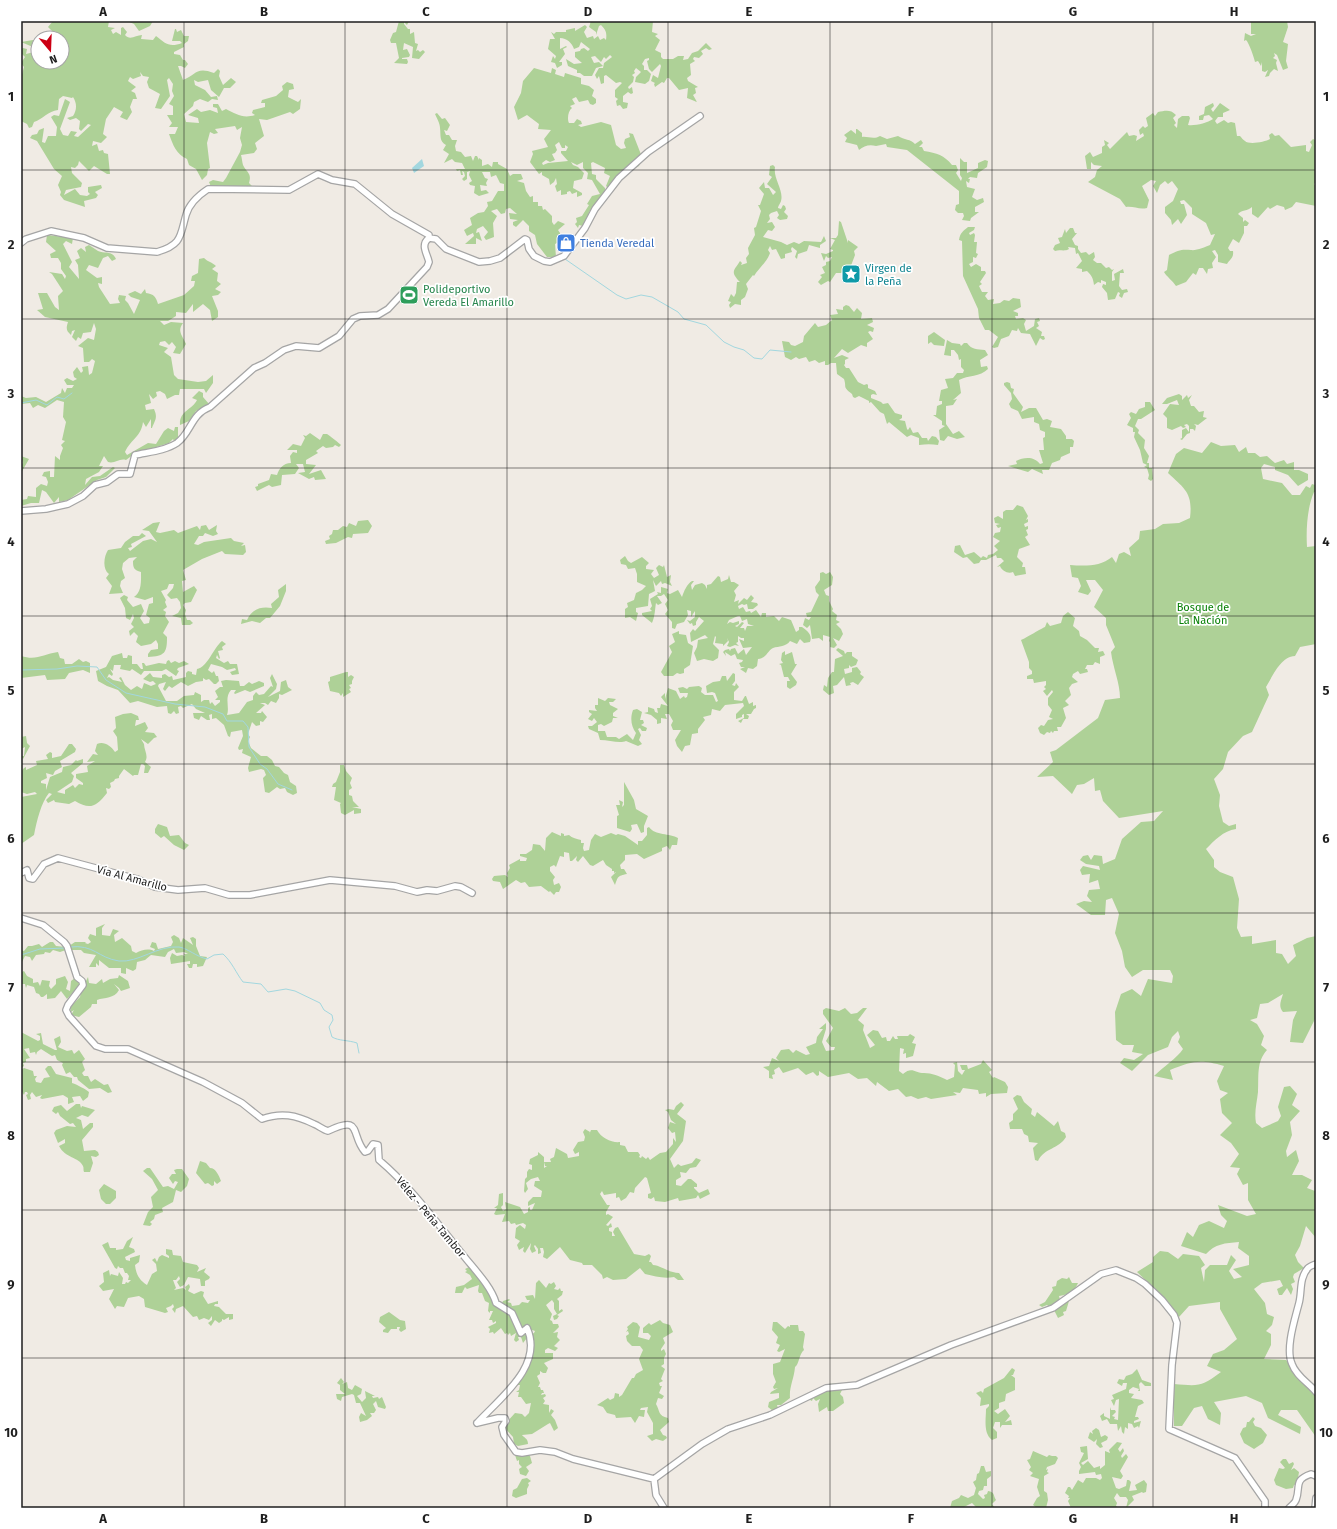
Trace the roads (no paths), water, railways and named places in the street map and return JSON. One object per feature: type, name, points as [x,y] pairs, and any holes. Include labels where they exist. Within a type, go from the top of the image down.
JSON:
[{"type":"street","points":[[429,238],[436,239],[446,249],[479,262],[490,262],[500,258],[525,239],[527,240],[529,249],[534,256],[550,262],[562,256],[586,228],[595,209],[619,178],[648,152],[700,116]]},
{"type":"street","points":[[21,243],[26,239],[51,231],[84,238],[107,248],[157,252],[164,250],[178,240],[182,233],[186,215],[190,206],[201,194],[208,190],[289,190],[318,174],[332,180],[355,184],[392,214],[429,235],[429,238]]},
{"type":"street","points":[[21,511],[46,509],[68,504],[83,496],[95,485],[107,482],[118,474],[130,474],[135,455],[166,448],[178,442],[201,410],[210,407],[254,368],[296,346],[319,348],[339,336],[353,319],[360,316],[378,315],[388,309],[427,267],[429,262],[424,250],[426,240],[429,238]]},
{"type":"street","name":"Vía Al Amarillo","points":[[21,873],[27,870],[29,878],[33,879],[44,864],[58,858],[137,879],[155,887],[178,890],[205,888],[229,895],[250,895],[330,880],[395,886],[417,892],[427,890],[437,891],[455,886],[462,887],[472,893]]},
{"type":"street","name":"Vélez - Peña Tambor","points":[[21,918],[43,924],[67,946],[77,976],[82,981],[83,985],[68,1004],[66,1010],[69,1016],[96,1046],[105,1049],[128,1049],[203,1082],[242,1103],[262,1120],[273,1115],[289,1115],[299,1117],[328,1131],[343,1124],[347,1124],[357,1132],[365,1152],[368,1151],[373,1144],[378,1145],[379,1160],[410,1188],[494,1296],[496,1303],[512,1313],[521,1334],[525,1328],[528,1330],[531,1347],[530,1357],[519,1377],[477,1422],[505,1418],[506,1421],[502,1427],[504,1435],[516,1452],[522,1453],[540,1450],[555,1452],[654,1479]]},
{"type":"street","points":[[1316,1264],[1307,1268],[1301,1284],[1300,1302],[1296,1312],[1290,1355],[1291,1364],[1296,1372],[1316,1392]]},
{"type":"street","points":[[664,1508],[656,1495],[654,1479],[702,1444],[728,1429],[770,1415],[826,1388],[857,1385],[951,1345],[1053,1308],[1101,1274],[1116,1270],[1136,1278],[1144,1284],[1162,1300],[1174,1315],[1177,1323],[1172,1365],[1168,1429],[1235,1458],[1265,1501],[1265,1508]]},
{"type":"street","points":[[1289,1508],[1296,1501],[1298,1483],[1304,1476],[1311,1474],[1316,1476]]},
{"type":"street","points":[[1315,1508],[1316,1498]]},
{"type":"water","points":[[422,159],[424,166],[414,173],[412,168]]},
{"type":"waterway","points":[[565,259],[617,295],[626,299],[641,295],[652,297],[678,312],[684,319],[706,325],[724,342],[744,350],[754,358],[762,359],[770,350],[791,352]]},
{"type":"waterway","points":[[21,403],[36,400],[47,405],[57,397],[64,399],[72,393]]},
{"type":"waterway","points":[[21,670],[57,669],[77,666],[97,667],[106,680],[126,693],[175,704],[205,707],[223,714],[227,721],[243,721],[248,727],[249,747],[260,764],[267,769],[278,784],[292,790]]},
{"type":"waterway","points":[[70,947],[91,949],[106,957],[119,961],[126,961],[171,947],[179,947],[207,959],[214,955],[223,954],[229,960],[243,982],[261,984],[268,992],[286,989],[295,991],[320,1003],[324,1010],[332,1015],[333,1020],[329,1027],[332,1037],[357,1043],[359,1053]]},
{"type":"waterway","points":[[21,955],[40,949],[65,948]]},
{"type":"place","name":"Tienda Veredal","points":[[566,243]]},
{"type":"place","name":"Virgen de la Peña","points":[[851,274]]},
{"type":"place","name":"Polideportivo Vereda El Amarillo","points":[[409,295]]},
{"type":"park label","name":"Bosque de La Nación","points":[[1203,613]]}]
